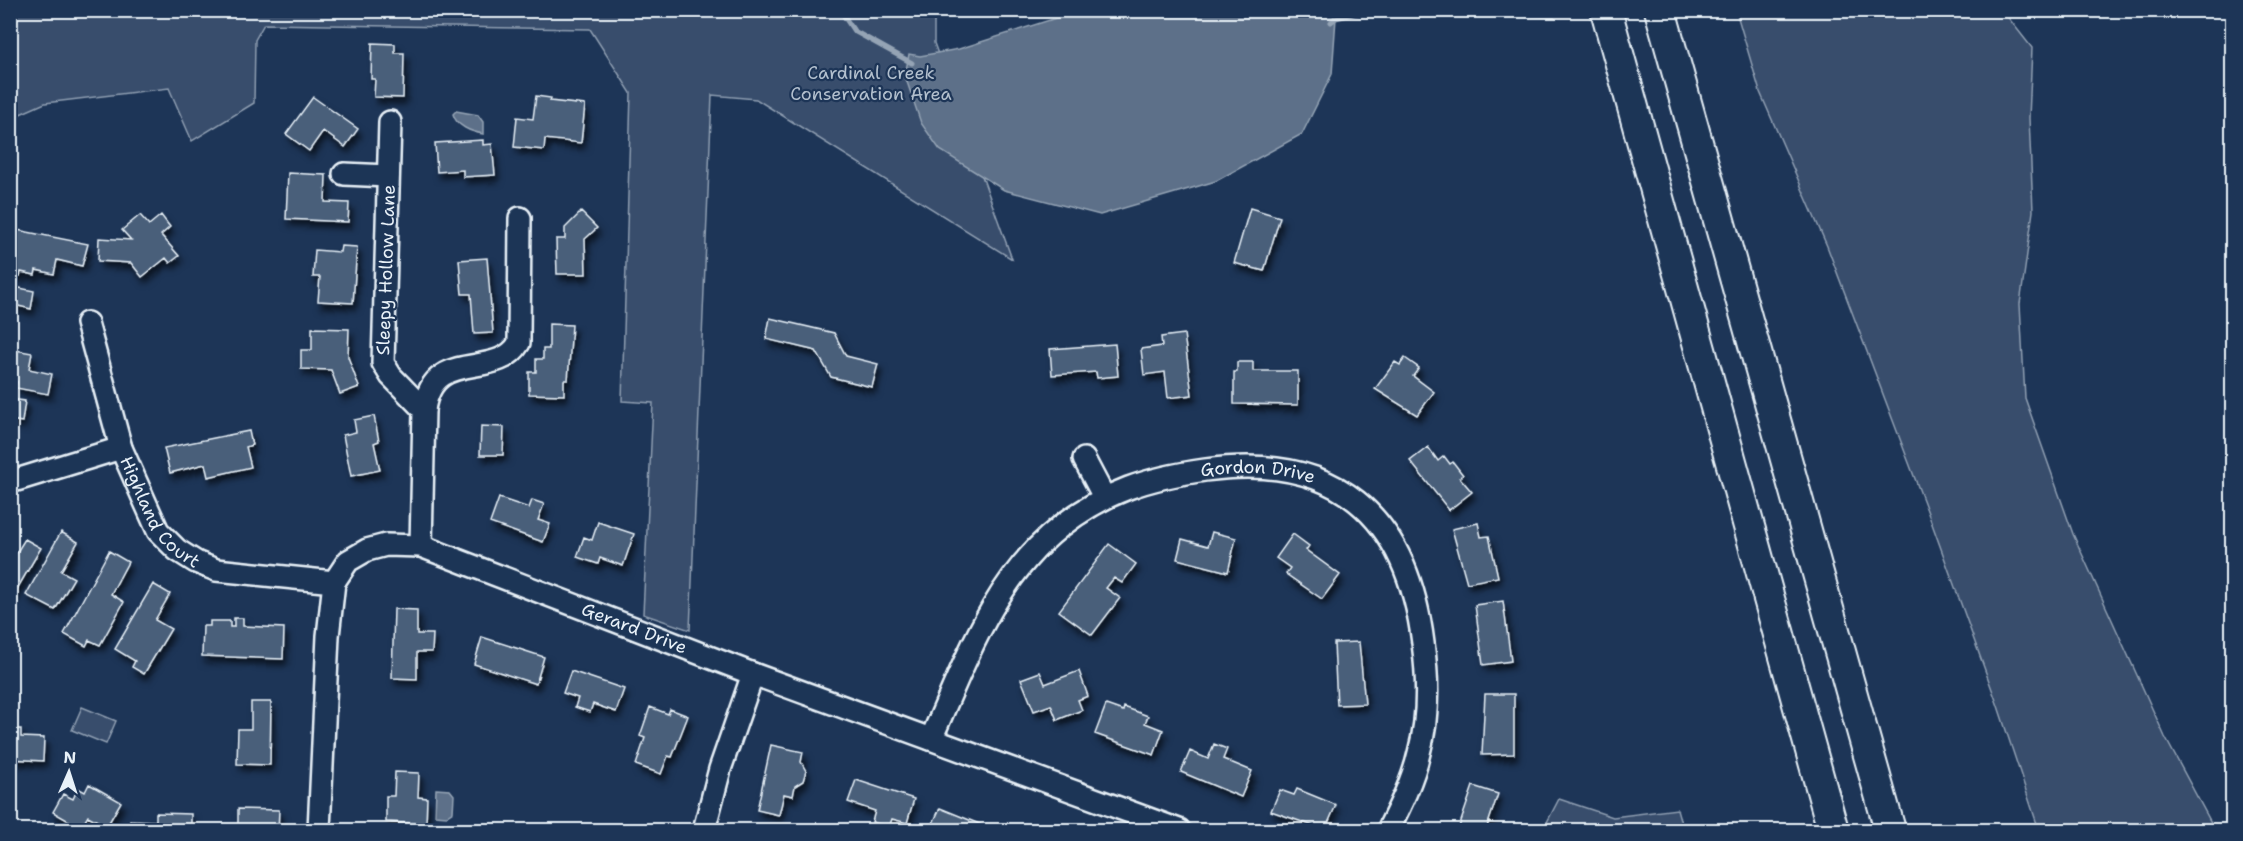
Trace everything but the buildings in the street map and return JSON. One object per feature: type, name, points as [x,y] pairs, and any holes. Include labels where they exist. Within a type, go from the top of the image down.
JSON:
[{"type":"highway","points":[[1606,10],[1833,831]]},
{"type":"highway","points":[[1660,10],[1890,831]]},
{"type":"highway","points":[[1875,776],[1897,831]]},
{"type":"street","name":"Sleepy Hollow Lane","points":[[390,122],[383,363],[391,376],[424,410]]},
{"type":"street","points":[[344,174],[388,176]]},
{"type":"street","points":[[421,546],[424,410],[429,388],[443,374],[509,354],[519,343],[520,218]]},
{"type":"street","name":"Highland Court","points":[[87,323],[121,448],[158,531],[177,550],[196,562],[216,570],[334,582]]},
{"type":"street","points":[[10,482],[121,448]]},
{"type":"street","points":[[1084,459],[1104,497]]},
{"type":"street","name":"Gordon Drive","points":[[931,738],[978,633],[1011,577],[1059,528],[1104,497],[1132,485],[1177,474],[1224,468],[1263,468],[1296,472],[1329,482],[1357,500],[1381,524],[1398,553],[1411,585],[1420,620],[1427,709],[1419,753],[1405,796],[1388,831]]},
{"type":"street","name":"Gerard Drive","points":[[334,582],[348,561],[367,550],[386,545],[421,546],[753,674],[1179,831]]},
{"type":"street","points":[[319,831],[327,636],[334,582]]},
{"type":"street","points":[[704,831],[720,769],[753,674]]},
{"type":"green space","points":[[1551,10],[1554,17],[1293,11]]},
{"type":"green space","name":"Cardinal Creek Conservation Area","points":[[11,11],[934,11],[934,43],[1012,259],[756,99],[712,95],[690,630],[643,614],[653,403],[622,401],[631,93],[590,29],[264,24],[255,40],[254,103],[192,141],[169,88],[45,103],[11,118]]},
{"type":"green space","points":[[1736,11],[2003,11],[2032,48],[2029,118],[2033,211],[2020,304],[2025,398],[2073,534],[2165,737],[2215,830],[2039,830],[1998,706],[1931,521],[1827,246],[1760,92]]},
{"type":"green space","points":[[82,707],[116,721],[106,744],[72,730]]},
{"type":"green space","points":[[1559,799],[1613,817],[1677,809],[1683,830],[1543,830]]},
{"type":"shaded area","points":[[1326,10],[1336,18],[1332,74],[1302,134],[1216,181],[1100,215],[1004,190],[940,150],[921,123],[905,76],[909,54],[920,56],[959,49],[1078,11]]},
{"type":"shaded area","points":[[456,111],[478,115],[483,122],[483,134],[469,130],[457,122],[453,114]]},
{"type":"shaded area","points":[[436,789],[450,790],[454,795],[453,812],[447,816],[435,815]]},
{"type":"waterway","points":[[840,10],[854,31],[912,63]]},
{"type":"waterway","points":[[1331,22],[1336,18],[1369,10]]}]
